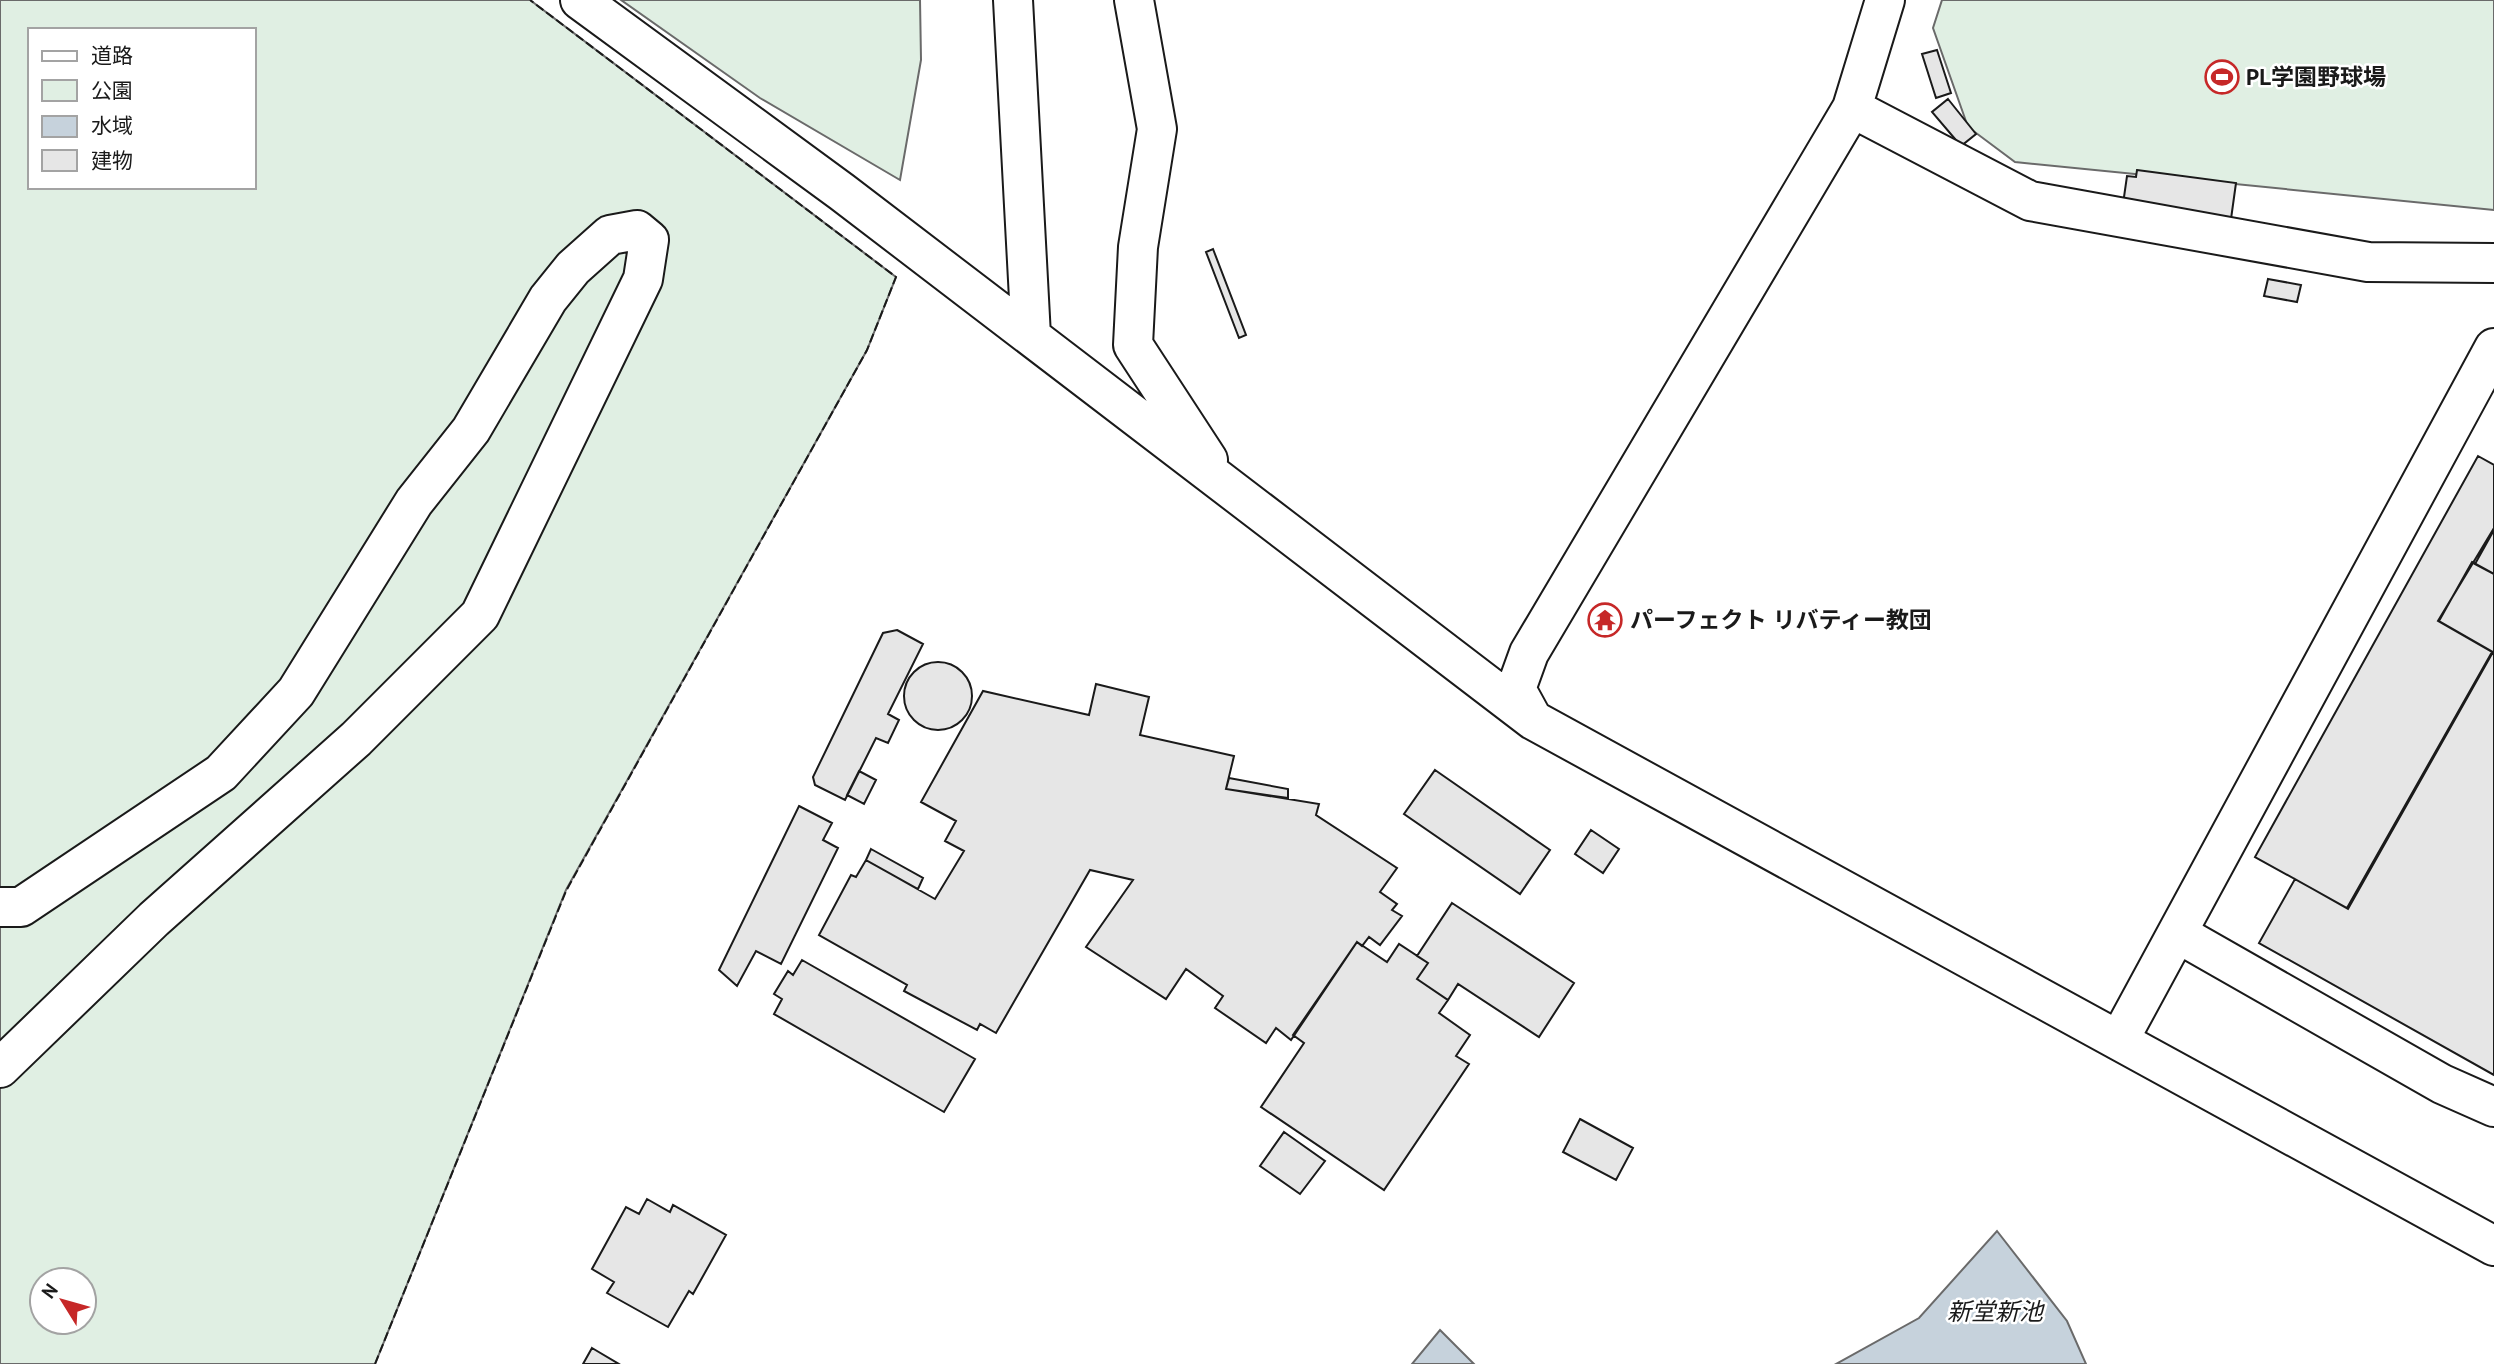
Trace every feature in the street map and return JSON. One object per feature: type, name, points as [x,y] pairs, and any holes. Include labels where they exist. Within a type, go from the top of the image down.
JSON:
[{"type":"lane","points":[[580,0],[842,192],[1533,720],[2494,1246]]},
{"type":"lane","points":[[1013,0],[1031,336]]},
{"type":"lane","points":[[1134,0],[1157,129],[1138,247],[1133,345],[1223,483]]},
{"type":"lane","points":[[1533,720],[1516,689],[1529,653],[1852,108],[1885,0]]},
{"type":"lane","points":[[1852,108],[2030,201],[2368,262],[2494,263]]},
{"type":"lane","points":[[0,907],[21,907],[221,773],[296,692],[414,502],[471,430],[556,289],[573,268],[610,234],[638,230],[649,240],[643,279],[480,615],[356,739],[154,919],[0,1068]]},
{"type":"lane","points":[[2119,1040],[2494,348]]},
{"type":"lane","points":[[2177,933],[2442,1084],[2494,1107]]},
{"type":"green space","points":[[0,0],[530,0],[896,277],[867,350],[566,890],[375,1364],[0,1364]]},
{"type":"green space","points":[[621,0],[920,0],[921,60],[900,180],[760,98]]},
{"type":"green space","name":"PL学園野球場","points":[[1942,0],[2494,0],[2494,210],[2015,162],[1968,127],[1933,28]]},
{"type":"water","name":"新堂新池","points":[[1997,1231],[2067,1321],[2086,1364],[1836,1364],[1919,1318]]},
{"type":"water","points":[[1440,1330],[1474,1364],[1412,1364]]},
{"type":"building","points":[[1937,50],[1951,93],[1936,98],[1922,54]]},
{"type":"building","points":[[1948,99],[1976,134],[1961,146],[1932,112]]},
{"type":"building","points":[[2137,170],[2236,183],[2231,219],[2123,204],[2127,176],[2136,177]]},
{"type":"building","points":[[1213,249],[1246,335],[1239,338],[1206,252]]},
{"type":"building","points":[[2268,279],[2301,285],[2297,302],[2264,296]]},
{"type":"building","points":[[2478,456],[2494,465],[2494,528],[2438,621],[2492,652],[2347,908],[2255,857]]},
{"type":"building","points":[[2494,530],[2494,574],[2475,564]]},
{"type":"building","points":[[2472,562],[2494,574],[2494,1075],[2259,943],[2295,879],[2348,909],[2493,652],[2439,621]]},
{"type":"building","points":[[897,630],[923,644],[888,714],[899,720],[888,743],[876,738],[845,800],[815,785],[813,777],[883,633]]},
{"type":"building","points":[[938,662],[951,664],[962,672],[970,683],[970,709],[962,720],[951,728],[938,730],[925,728],[914,720],[906,709],[904,696],[906,683],[914,672],[925,664]]},
{"type":"building","points":[[1096,684],[1149,697],[1140,735],[1234,756],[1226,789],[1319,804],[1316,815],[1397,868],[1380,892],[1397,904],[1392,910],[1402,916],[1380,945],[1369,937],[1362,946],[1357,942],[1291,1040],[1276,1028],[1266,1043],[1215,1008],[1223,996],[1186,969],[1166,999],[1086,947],[1133,880],[1090,870],[996,1033],[980,1024],[977,1030],[904,991],[907,985],[819,935],[851,875],[856,877],[866,860],[935,899],[964,851],[945,841],[956,821],[921,802],[983,691],[1089,715]]},
{"type":"building","points":[[1435,770],[1550,850],[1520,894],[1404,814]]},
{"type":"building","points":[[859,771],[876,780],[864,804],[847,795]]},
{"type":"building","points":[[1229,778],[1288,789],[1288,798],[1226,789]]},
{"type":"building","points":[[799,806],[832,823],[823,840],[838,848],[781,964],[756,951],[737,986],[719,970]]},
{"type":"building","points":[[1591,830],[1619,849],[1603,873],[1575,854]]},
{"type":"building","points":[[871,849],[923,878],[918,889],[866,860]]},
{"type":"building","points":[[1452,903],[1574,983],[1539,1037],[1458,984],[1448,1000],[1417,979],[1428,963],[1417,956]]},
{"type":"building","points":[[1357,942],[1387,962],[1399,944],[1428,963],[1417,979],[1448,1000],[1439,1013],[1470,1035],[1456,1056],[1469,1064],[1384,1190],[1261,1107],[1304,1043],[1293,1035]]},
{"type":"building","points":[[802,960],[975,1059],[944,1112],[774,1014],[782,999],[774,994],[788,971],[793,975]]},
{"type":"building","points":[[1580,1119],[1633,1148],[1616,1180],[1563,1152]]},
{"type":"building","points":[[1284,1132],[1325,1161],[1300,1194],[1260,1166]]},
{"type":"building","points":[[647,1199],[670,1212],[673,1205],[726,1235],[693,1294],[689,1291],[668,1327],[607,1293],[614,1282],[592,1269],[626,1207],[639,1214]]},
{"type":"building","points":[[592,1348],[619,1364],[583,1364]]},
{"type":"fence","points":[[375,1364],[566,891],[867,350],[896,277],[530,0]]},
{"type":"place","name":"PL学園野球場","points":[[2222,77]]},
{"type":"place","name":"パーフェクト リバティー教団","points":[[1605,620]]}]
